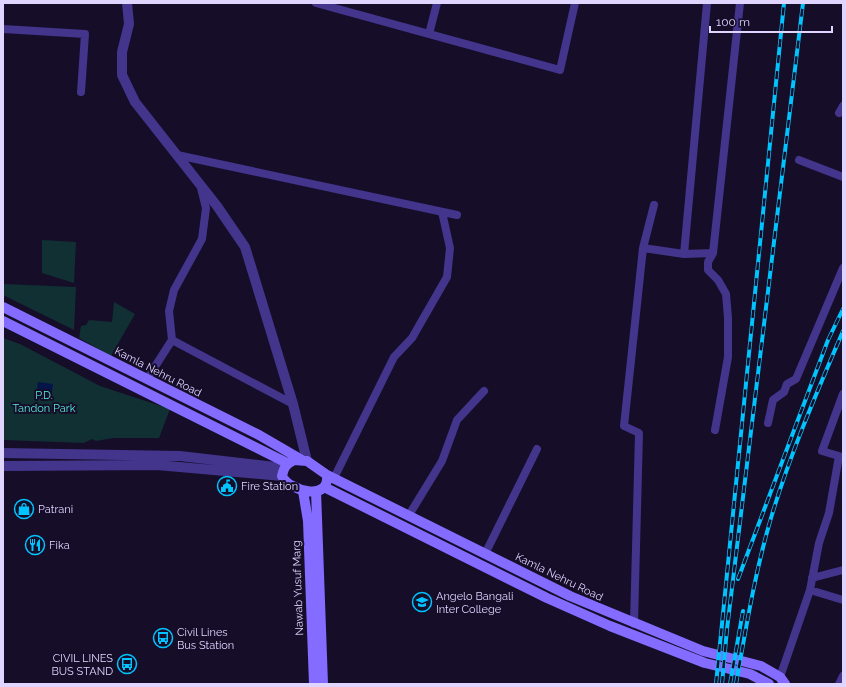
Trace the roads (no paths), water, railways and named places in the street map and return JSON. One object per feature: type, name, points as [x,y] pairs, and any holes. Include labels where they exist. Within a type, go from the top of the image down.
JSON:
[{"type":"main road","name":"Kamla Nehru Road","points":[[3,307],[259,435],[331,476],[570,596],[634,624],[703,651],[761,666],[782,681]]},
{"type":"main road","points":[[3,321],[284,469]]},
{"type":"main road","points":[[304,461],[294,460],[284,469],[284,480],[303,491],[320,489],[331,476]]},
{"type":"main road","name":"Kamla Nehru Road","points":[[320,489],[610,626],[694,659],[750,674],[769,684]]},
{"type":"main road","points":[[320,489],[323,684]]},
{"type":"main road","name":"Nawab Yusuf Marg","points":[[303,491],[308,521],[314,684]]},
{"type":"main road","points":[[565,606],[570,596]]},
{"type":"street","points":[[128,3],[129,24],[122,52],[122,75],[135,102],[200,184],[245,247],[293,404],[304,461]]},
{"type":"street","points":[[316,3],[342,6],[428,34],[560,70],[576,3]]},
{"type":"street","points":[[428,34],[437,3]]},
{"type":"street","points":[[684,254],[707,3]]},
{"type":"street","points":[[715,430],[728,357],[729,343],[726,294],[718,280],[708,270],[708,262],[713,253],[740,3]]},
{"type":"street","points":[[3,28],[85,34],[81,92]]},
{"type":"street","points":[[177,155],[457,215]]},
{"type":"street","points":[[799,160],[843,177]]},
{"type":"street","points":[[147,379],[172,340],[169,311],[174,290],[202,239],[206,208],[200,184]]},
{"type":"street","points":[[634,624],[639,433],[624,426],[643,248],[654,205]]},
{"type":"street","points":[[331,476],[394,357],[412,338],[447,277],[450,248],[442,212]]},
{"type":"street","points":[[643,248],[684,254],[713,253]]},
{"type":"street","points":[[768,423],[774,400],[784,392],[787,384],[796,379],[843,268]]},
{"type":"street","points":[[172,340],[293,404]]},
{"type":"street","points":[[409,515],[442,461],[457,420],[484,391]]},
{"type":"street","points":[[782,681],[810,590],[818,543],[829,513],[839,456],[822,451],[843,394]]},
{"type":"street","points":[[485,554],[537,449]]},
{"type":"street","points":[[3,453],[173,456],[284,469]]},
{"type":"street","points":[[3,466],[157,465],[284,469]]},
{"type":"street","points":[[812,578],[843,570]]},
{"type":"street","points":[[810,590],[843,600]]},
{"type":"street","points":[[839,684],[843,676]]},
{"type":"railway","points":[[716,684],[784,3]]},
{"type":"railway","points":[[722,684],[727,629],[803,3]]},
{"type":"railway","points":[[738,579],[828,340],[843,309]]},
{"type":"railway","points":[[736,684],[747,621],[765,538],[778,494],[795,447],[843,331]]},
{"type":"railway","points":[[730,684],[743,611]]},
{"type":"place","name":"Fire Station","points":[[227,486]]},
{"type":"place","name":"Patrani","points":[[24,509]]},
{"type":"place","name":"Fika","points":[[35,545]]},
{"type":"place","name":"Angelo Bangali Inter College","points":[[422,602]]},
{"type":"place","name":"Civil Lines Bus Station","points":[[163,638]]},
{"type":"place","name":"CIVIL LINES BUS STAND","points":[[127,664]]},
{"type":"park label","name":"P.D. Tandon Park","points":[[44,401]]}]
